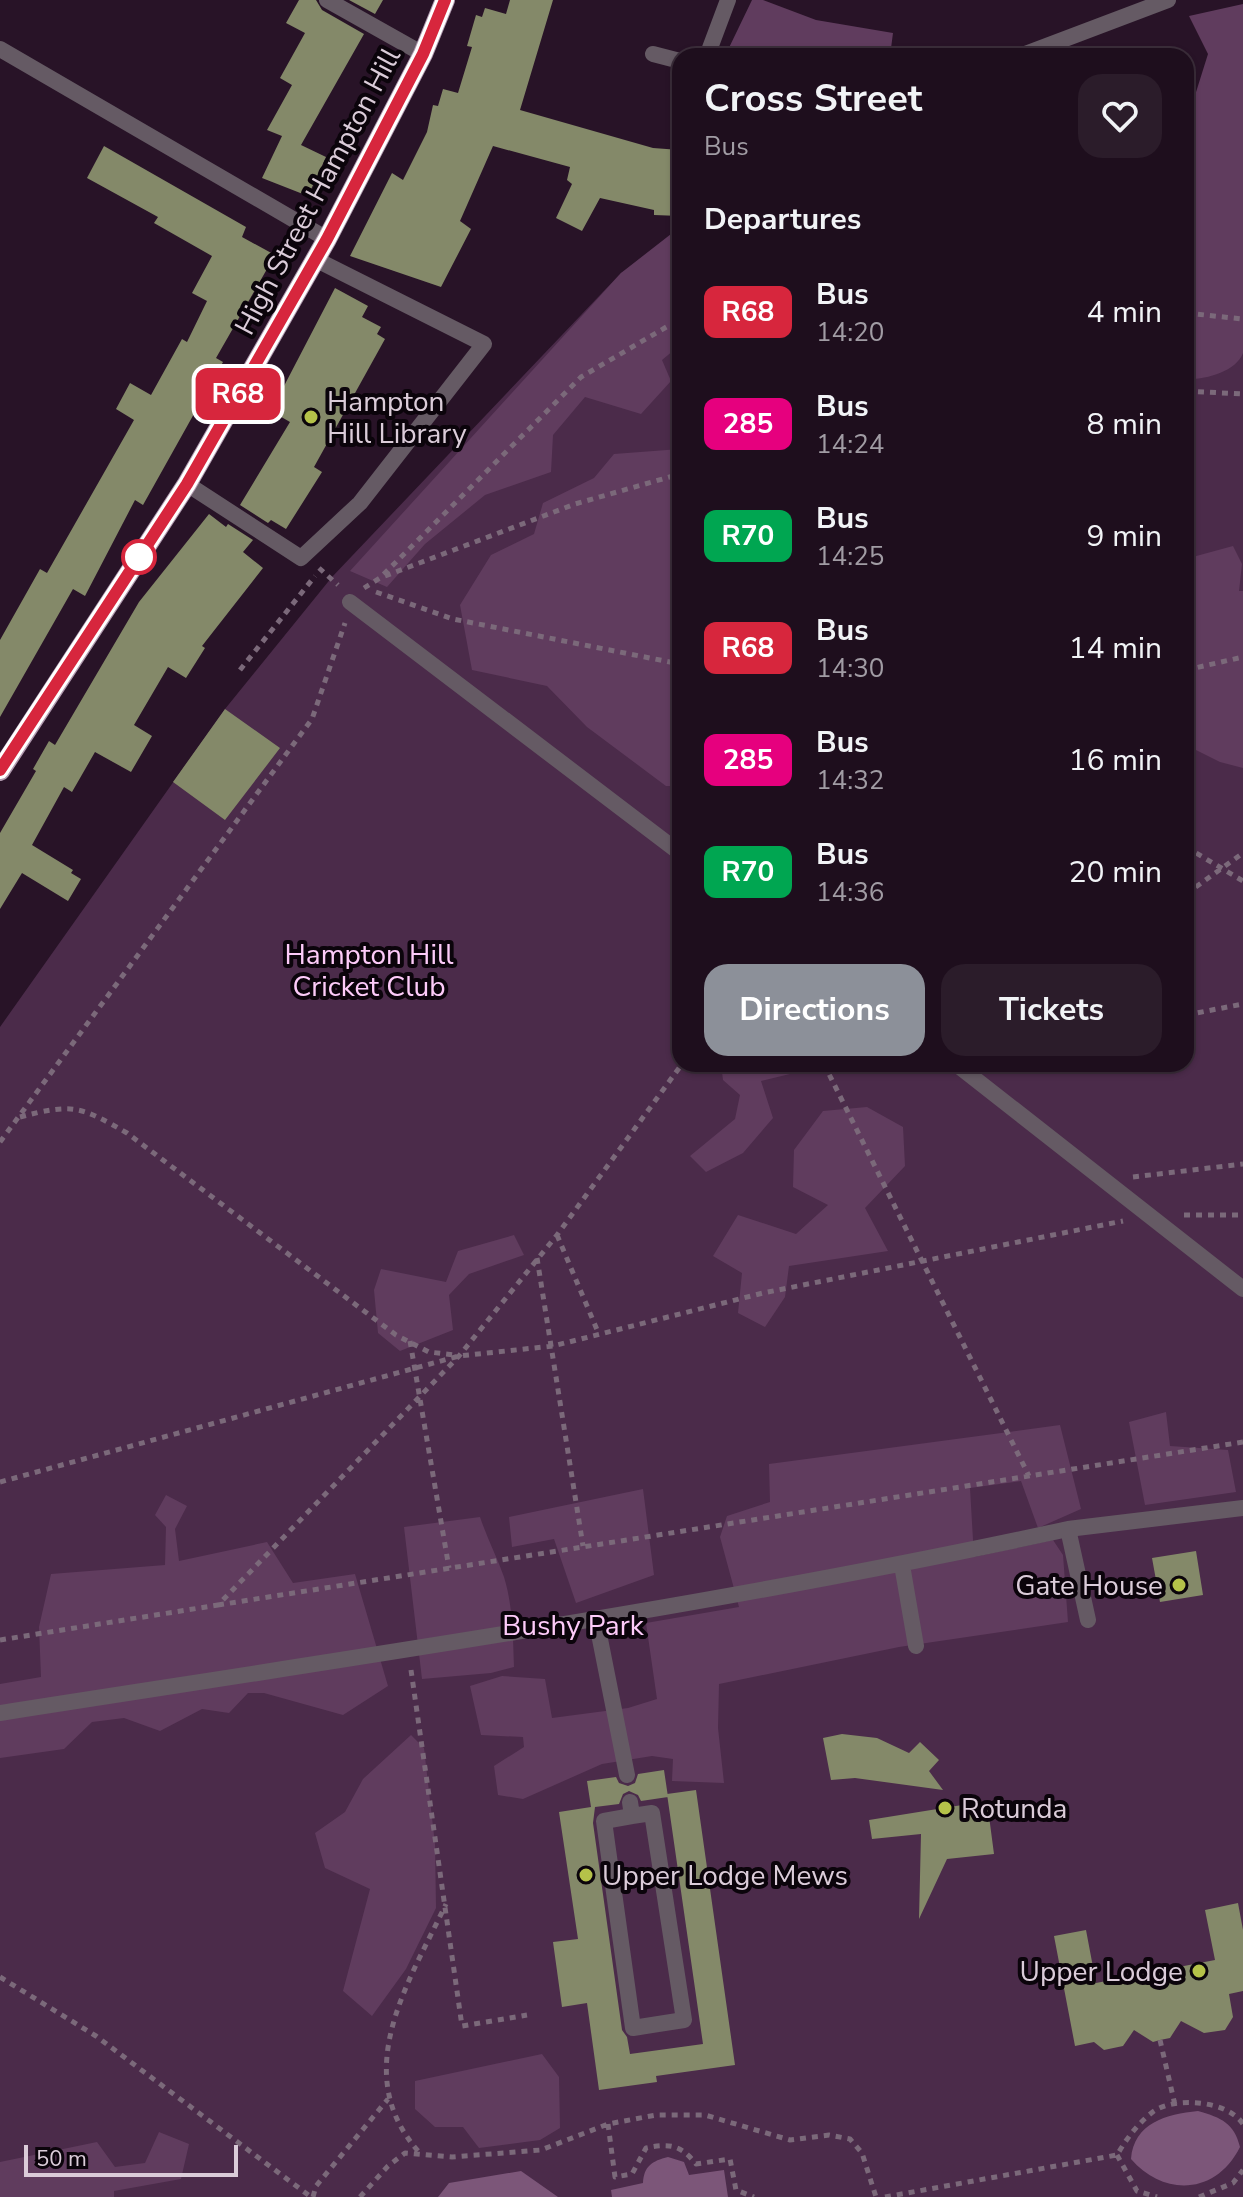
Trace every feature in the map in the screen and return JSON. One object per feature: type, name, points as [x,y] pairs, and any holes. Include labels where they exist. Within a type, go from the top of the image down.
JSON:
[{"type":"main road","name":"High Street Hampton Hill","points":[[0,771],[187,484],[327,239],[423,54],[445,0]]},
{"type":"street","points":[[327,0],[423,54]]},
{"type":"street","points":[[710,48],[728,0]]},
{"type":"street","points":[[1041,48],[1168,0]]},
{"type":"street","points":[[0,49],[327,239]]},
{"type":"street","points":[[653,54],[672,59]]},
{"type":"street","points":[[187,484],[301,558],[360,503],[484,344],[315,259]]},
{"type":"street","points":[[350,602],[672,847]]},
{"type":"street","points":[[966,1072],[1243,1289]]},
{"type":"street","points":[[0,1713],[596,1619],[902,1565],[1068,1529],[1243,1508]]},
{"type":"street","points":[[1068,1529],[1088,1620]]},
{"type":"street","points":[[902,1565],[916,1646]]},
{"type":"street","points":[[596,1619],[627,1775]]},
{"type":"street","points":[[631,1809],[652,1813],[684,2020],[633,2028],[604,1821],[631,1809]]},
{"type":"path","points":[[1194,314],[1243,319]]},
{"type":"path","points":[[380,578],[581,377],[672,324]]},
{"type":"path","points":[[1194,391],[1243,394]]},
{"type":"path","points":[[0,1142],[312,719],[350,602],[364,588],[380,578],[575,504],[672,476]]},
{"type":"path","points":[[301,558],[332,577],[350,602]]},
{"type":"path","points":[[240,670],[320,569]]},
{"type":"path","points":[[364,588],[453,619],[672,662]]},
{"type":"path","points":[[1194,668],[1243,657]]},
{"type":"path","points":[[1194,852],[1243,881]]},
{"type":"path","points":[[1194,888],[1243,853]]},
{"type":"path","points":[[1194,1013],[1243,1004]]},
{"type":"path","points":[[218,1605],[459,1356],[557,1235],[676,1072]]},
{"type":"path","points":[[828,1072],[1029,1476]]},
{"type":"path","points":[[19,1117],[57,1107],[87,1110],[127,1133],[396,1335],[429,1352],[459,1356]]},
{"type":"path","points":[[1101,1180],[1243,1164]]},
{"type":"path","points":[[0,1482],[459,1356],[553,1346],[598,1332],[763,1293],[1148,1216],[1243,1215]]},
{"type":"path","points":[[557,1235],[598,1332]]},
{"type":"path","points":[[537,1257],[583,1546]]},
{"type":"path","points":[[410,1341],[449,1568]]},
{"type":"path","points":[[0,1640],[1243,1442]]},
{"type":"path","points":[[408,1649],[462,2026],[527,2015]]},
{"type":"path","points":[[418,2151],[400,2126],[389,2098],[387,2060],[391,2019],[446,1903]]},
{"type":"path","points":[[0,1977],[96,2036],[312,2197],[316,2186],[389,2098]]},
{"type":"path","points":[[1160,2040],[1175,2105]]},
{"type":"path","points":[[885,2197],[924,2194],[1117,2155],[1129,2134],[1157,2109],[1175,2105],[1212,2104],[1238,2117],[1243,2124]]},
{"type":"path","points":[[360,2197],[388,2166],[405,2153],[418,2151],[452,2157],[541,2150],[608,2124],[656,2115],[705,2115],[790,2140],[829,2135],[850,2139],[862,2153],[876,2197]]},
{"type":"path","points":[[608,2124],[615,2177],[632,2174],[646,2148],[666,2144],[684,2149],[696,2164],[730,2159],[736,2190],[754,2197]]},
{"type":"path","points":[[1117,2155],[1137,2191],[1157,2197]]},
{"type":"path","points":[[1199,2197],[1233,2183],[1243,2170]]},
{"type":"green space","name":"Bushy Park","points":[[672,246],[672,1072],[1194,1072],[1194,260],[1243,269],[1243,2197],[0,2197],[0,1027],[225,709],[332,577],[621,273]]},
{"type":"shaded area","points":[[752,0],[763,0],[816,20],[893,33],[891,48],[729,48]]},
{"type":"shaded area","points":[[1243,4],[1243,353],[1227,370],[1194,378],[1194,99],[1208,54],[1189,16]]},
{"type":"shaded area","points":[[672,233],[672,352],[662,360],[671,381],[641,414],[585,397],[553,435],[551,472],[485,495],[425,544],[387,587],[350,571],[621,273]]},
{"type":"shaded area","points":[[672,450],[672,786],[666,786],[587,727],[547,686],[472,670],[460,605],[491,555],[534,534],[543,503],[594,478],[614,454]]},
{"type":"shaded area","points":[[1233,546],[1242,564],[1239,591],[1243,591],[1243,768],[1220,762],[1194,749],[1194,557]]},
{"type":"shaded area","points":[[722,1072],[798,1072],[761,1081],[773,1118],[743,1153],[706,1172],[690,1156],[735,1119],[740,1095],[723,1080]]},
{"type":"shaded area","points":[[867,1107],[903,1127],[905,1166],[865,1208],[888,1251],[789,1266],[785,1297],[765,1327],[738,1313],[742,1273],[713,1256],[738,1215],[796,1234],[828,1205],[793,1187],[794,1150],[823,1111]]},
{"type":"shaded area","points":[[514,1235],[524,1255],[469,1274],[449,1295],[453,1330],[400,1351],[378,1333],[374,1290],[381,1269],[446,1282],[458,1251]]},
{"type":"shaded area","points":[[1166,1412],[1170,1446],[1228,1450],[1236,1492],[1145,1505],[1129,1422]]},
{"type":"shaded area","points":[[1060,1425],[1081,1509],[1038,1528],[1021,1481],[970,1488],[974,1557],[1053,1540],[1063,1555],[1068,1622],[899,1647],[719,1684],[718,1728],[724,1783],[672,1781],[673,1759],[652,1756],[602,1764],[523,1799],[498,1795],[494,1766],[524,1747],[523,1737],[481,1735],[470,1686],[502,1676],[545,1679],[552,1718],[628,1708],[657,1699],[646,1623],[739,1607],[720,1537],[727,1516],[770,1502],[769,1464]]},
{"type":"shaded area","points":[[643,1489],[654,1575],[576,1603],[554,1539],[512,1547],[509,1517]]},
{"type":"shaded area","points":[[166,1495],[187,1506],[175,1529],[179,1561],[267,1542],[293,1583],[355,1574],[388,1686],[343,1715],[264,1693],[248,1693],[229,1713],[202,1709],[160,1731],[124,1718],[92,1722],[64,1749],[0,1758],[0,1684],[41,1677],[39,1627],[51,1574],[165,1565],[166,1527],[155,1515]]},
{"type":"shaded area","points":[[480,1517],[507,1588],[514,1667],[491,1673],[422,1679],[404,1527]]},
{"type":"shaded area","points":[[411,1735],[424,1748],[435,1844],[436,1908],[406,1969],[372,2016],[343,1991],[370,1889],[325,1868],[315,1833],[345,1812],[363,1779]]},
{"type":"shaded area","points":[[542,2054],[559,2077],[560,2128],[540,2140],[479,2148],[463,2127],[435,2127],[415,2109],[415,2081]]},
{"type":"shaded area","points":[[1198,2111],[1226,2123],[1240,2147],[1230,2163],[1217,2174],[1204,2182],[1174,2185],[1144,2171],[1131,2159],[1133,2147],[1145,2129],[1164,2118]]},
{"type":"shaded area","points":[[159,2132],[189,2144],[181,2179],[114,2191],[114,2197],[0,2197],[0,2162],[97,2142],[115,2167],[145,2163]]},
{"type":"shaded area","points":[[668,2157],[684,2162],[689,2175],[724,2170],[728,2197],[612,2197],[611,2190],[643,2183],[650,2165]]},
{"type":"shaded area","points":[[521,2171],[558,2197],[438,2197],[449,2183]]},
{"type":"building","points":[[299,0],[316,0],[322,10],[364,34],[301,145],[326,157],[308,196],[262,178],[282,136],[267,130],[292,85],[280,78],[305,33],[286,23]]},
{"type":"building","points":[[349,0],[383,0],[375,14]]},
{"type":"building","points":[[510,0],[553,0],[520,110],[653,148],[672,149],[672,216],[654,215],[654,210],[600,198],[582,231],[556,218],[572,184],[567,180],[570,167],[493,146],[460,221],[471,229],[441,287],[350,256],[392,173],[403,180],[427,132],[433,105],[438,106],[443,89],[458,93],[472,47],[467,46],[476,15],[482,17],[485,8],[506,14]]},
{"type":"building","points":[[104,146],[246,227],[242,237],[275,255],[216,358],[223,362],[143,505],[135,500],[85,596],[73,589],[0,717],[0,640],[40,569],[47,573],[134,420],[116,409],[130,383],[151,395],[182,339],[187,342],[207,301],[192,293],[212,256],[154,223],[158,217],[87,178]]},
{"type":"building","points":[[335,288],[368,306],[362,317],[381,327],[377,334],[385,339],[314,467],[322,472],[286,529],[271,520],[268,523],[240,505],[290,422],[271,411]]},
{"type":"building","points":[[209,514],[226,527],[228,524],[253,540],[243,552],[263,568],[202,646],[205,648],[186,678],[168,667],[134,725],[152,736],[131,772],[95,752],[72,792],[64,787],[32,845],[73,870],[71,873],[81,879],[68,901],[22,873],[0,909],[0,833],[36,771],[33,769],[49,741],[55,745],[139,602]]},
{"type":"building","points":[[225,709],[280,748],[225,820],[173,782]]},
{"type":"building","name":"Gate House","points":[[1196,1551],[1203,1595],[1160,1602],[1152,1558]]},
{"type":"building","points":[[842,1734],[877,1738],[909,1753],[920,1742],[939,1760],[929,1771],[943,1790],[855,1778],[831,1780],[823,1738]]},
{"type":"building","name":"Upper Lodge Mews","points":[[664,1770],[668,1794],[696,1790],[735,2065],[656,2076],[657,2082],[599,2090],[587,2003],[562,2007],[553,1942],[578,1939],[559,1812],[591,1807],[587,1781],[616,1777],[619,1783],[628,1786],[635,1783],[638,1774]],"holes":[[[629,1791],[638,1795],[641,1801],[667,1797],[703,2044],[630,2054],[627,2037],[622,2030],[593,1823],[595,1807],[619,1804],[623,1794]]]},
{"type":"building","points":[[987,1801],[994,1854],[947,1859],[919,1919],[921,1834],[872,1839],[869,1820]]},
{"type":"building","name":"Upper Lodge","points":[[1238,1903],[1243,1930],[1243,1991],[1229,1994],[1233,2017],[1225,2030],[1204,2033],[1181,2021],[1170,2038],[1153,2042],[1134,2030],[1123,2046],[1104,2050],[1094,2042],[1075,2046],[1054,1936],[1086,1930],[1096,1983],[1215,1960],[1205,1910]]},
{"type":"bus line","name":"R68","points":[[0,770],[187,484],[327,239],[423,54],[445,0]]},
{"type":"place","name":"Hampton Hill Library","points":[[311,417]]},
{"type":"place","name":"Gate House","points":[[1179,1585]]},
{"type":"place","name":"Rotunda","points":[[945,1808]]},
{"type":"place","name":"Upper Lodge Mews","points":[[586,1875]]},
{"type":"place","name":"Upper Lodge","points":[[1199,1971]]},
{"type":"park label","name":"Hampton Hill Cricket Club","points":[[369,970]]}]
